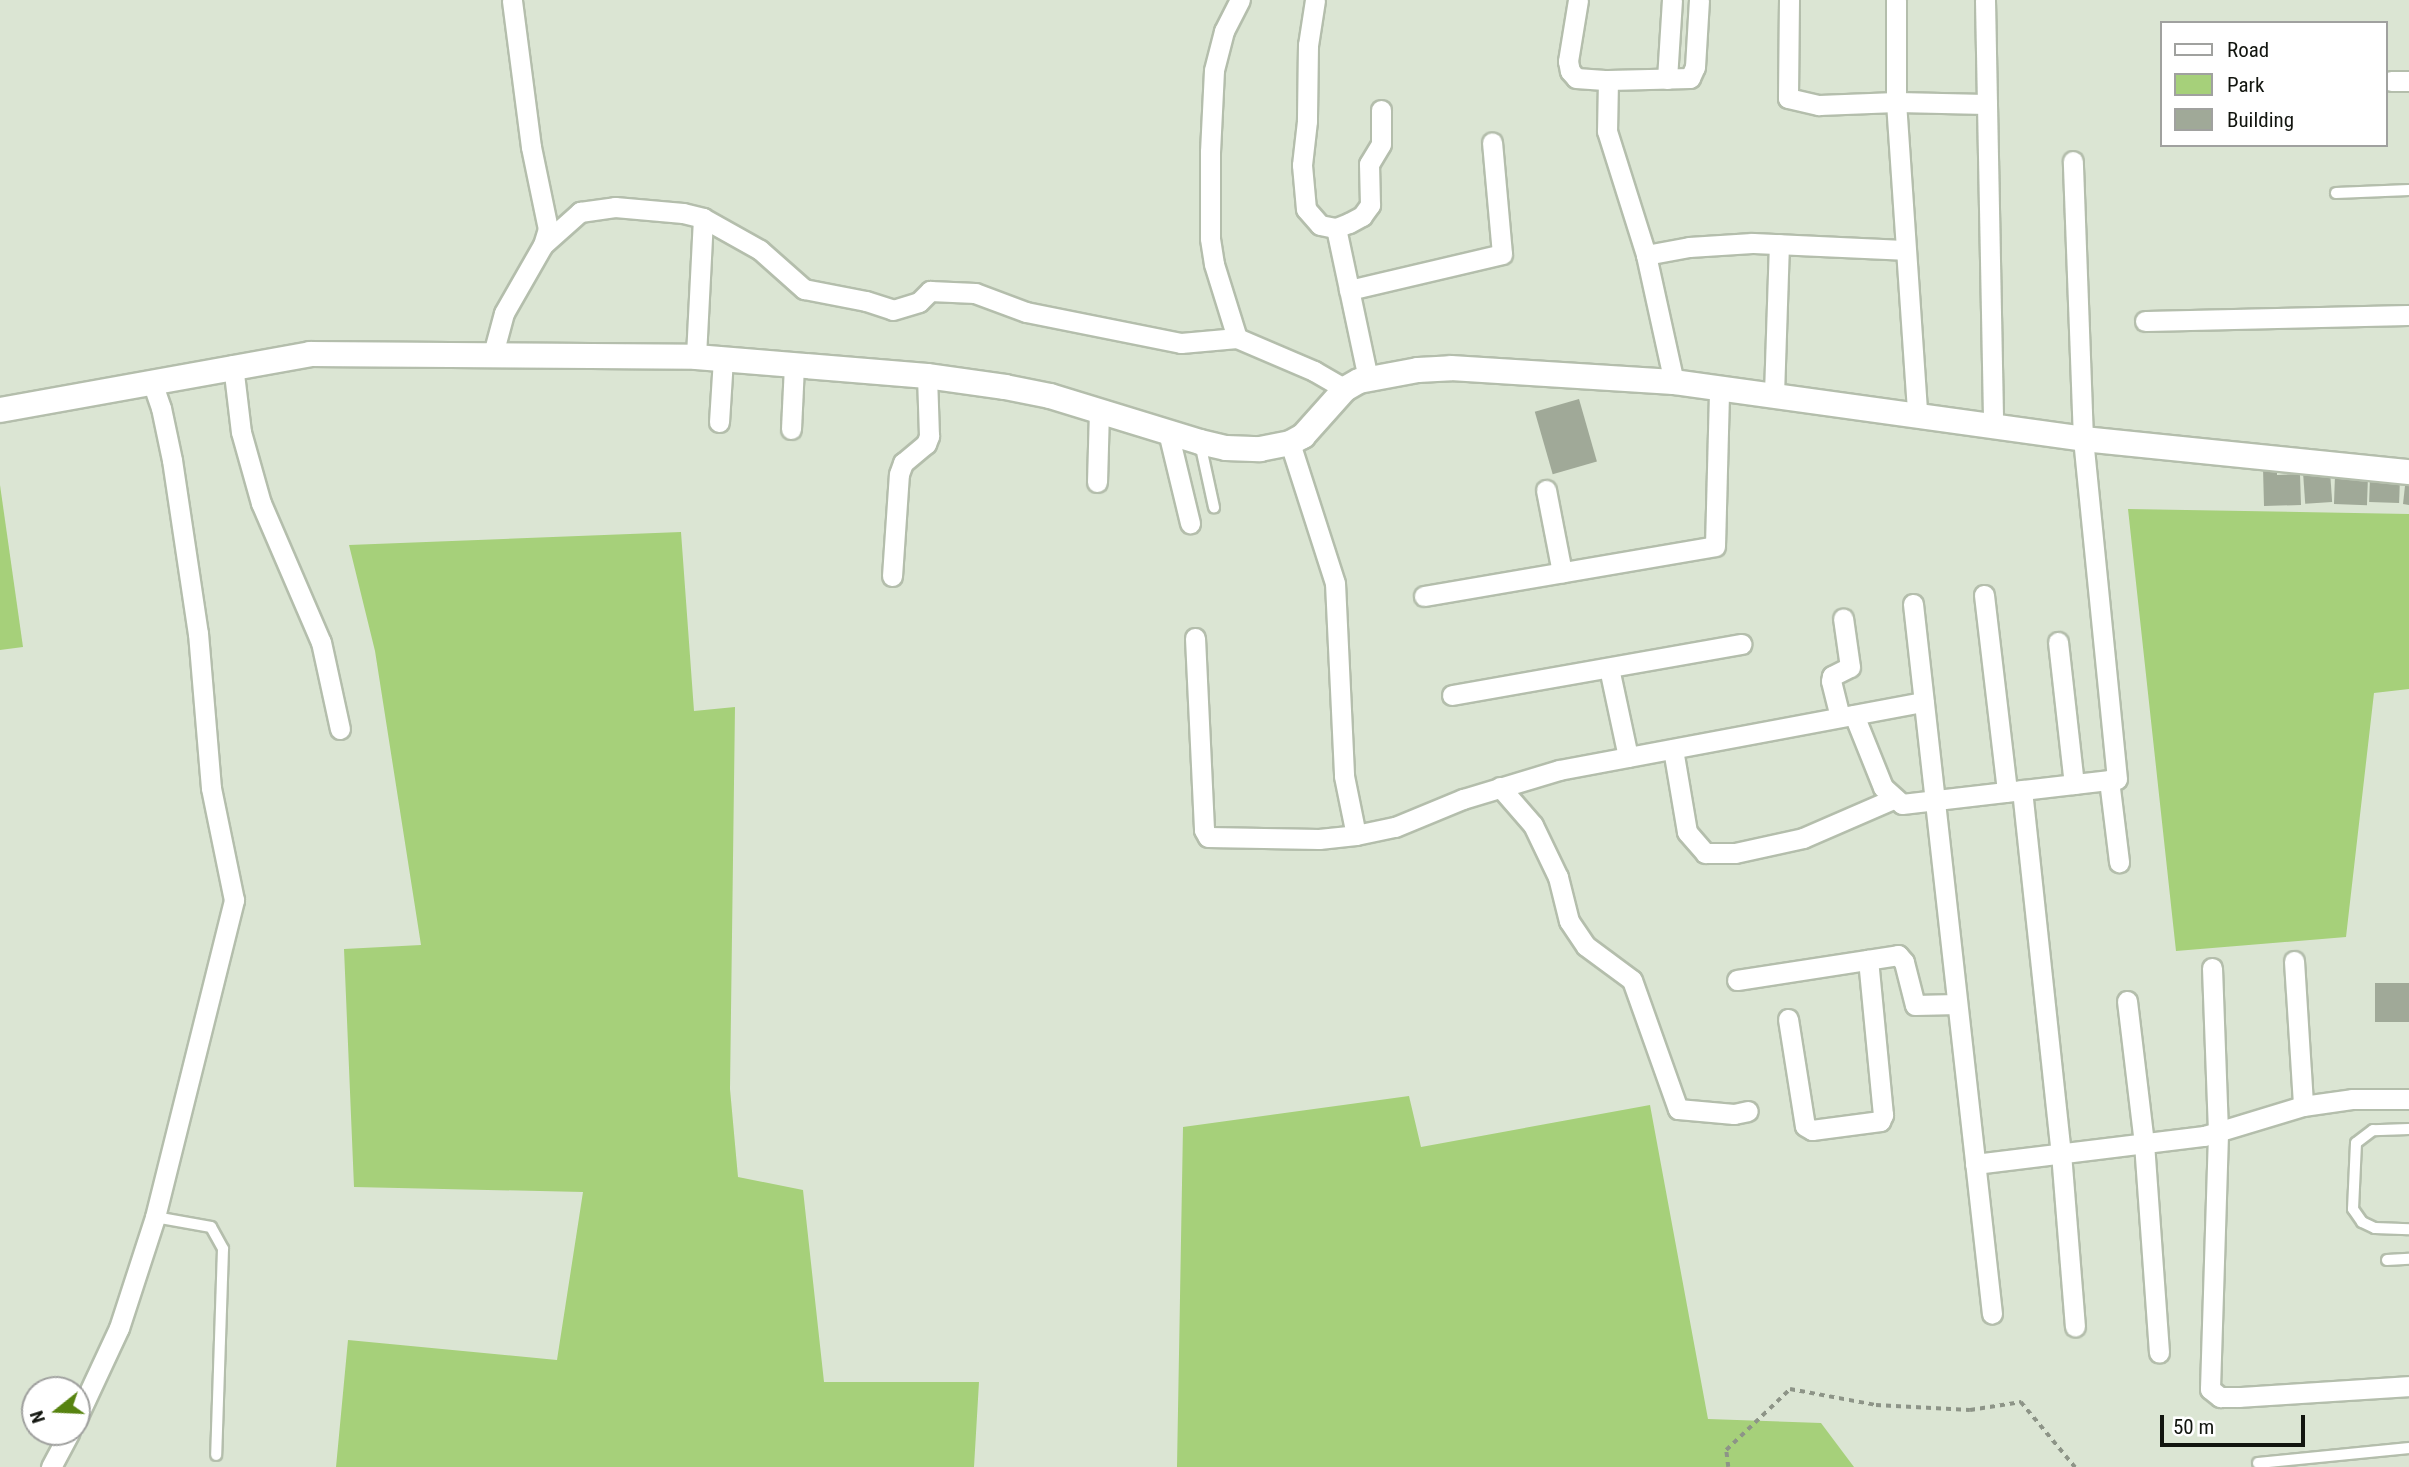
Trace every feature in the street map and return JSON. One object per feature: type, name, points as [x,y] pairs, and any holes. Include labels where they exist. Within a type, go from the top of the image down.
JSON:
[{"type":"street","points":[[493,354],[504,313],[543,245],[548,229],[531,147],[512,0]]},
{"type":"street","points":[[1237,338],[1214,264],[1210,152],[1214,69],[1224,30],[1240,0]]},
{"type":"street","points":[[1315,0],[1308,44],[1304,191],[1306,209],[1312,219],[1324,227],[1336,228],[1362,216],[1370,205],[1369,164],[1381,144],[1381,110]]},
{"type":"street","points":[[1578,0],[1568,61],[1570,71],[1576,78],[1608,80],[1690,78],[1693,74],[1699,0]]},
{"type":"street","points":[[1667,79],[1672,0]]},
{"type":"street","points":[[1788,0],[1788,98],[1819,105],[1896,102],[1987,104]]},
{"type":"street","points":[[1896,0],[1896,102],[1917,414]]},
{"type":"street","points":[[1985,0],[1993,425]]},
{"type":"street","points":[[1608,80],[1607,131],[1646,255],[1674,382]]},
{"type":"street","points":[[1349,290],[1502,254],[1492,142]]},
{"type":"street","points":[[1843,618],[1850,667],[1832,676],[1831,681],[1883,787],[1893,799],[1910,804],[1936,802],[2117,779],[2083,439],[2073,161]]},
{"type":"street","points":[[543,245],[580,212],[615,207],[684,213],[703,218],[760,250],[804,289],[866,301],[893,310],[919,302],[930,291],[975,293],[1026,312],[1181,343],[1237,338],[1314,371],[1345,389]]},
{"type":"street","points":[[696,357],[703,218]]},
{"type":"street","points":[[1336,228],[1368,378]]},
{"type":"street","points":[[1646,255],[1689,247],[1779,244],[1905,250]]},
{"type":"street","points":[[1774,394],[1779,244]]},
{"type":"street","points":[[2145,321],[2409,316]]},
{"type":"street","points":[[0,410],[233,365],[310,354],[696,357],[927,376],[1027,391],[1200,442],[1243,449],[1290,443],[1312,428],[1345,389],[1368,378],[1451,368],[1674,382],[2083,439],[2409,472]]},
{"type":"street","points":[[719,422],[723,359]]},
{"type":"street","points":[[233,365],[241,432],[261,503],[321,642],[340,729]]},
{"type":"street","points":[[792,429],[794,365]]},
{"type":"street","points":[[892,576],[899,474],[904,463],[926,444],[929,436],[927,376]]},
{"type":"street","points":[[91,1387],[118,1328],[155,1217],[234,900],[211,788],[198,634],[172,460],[152,382]]},
{"type":"street","points":[[1424,596],[1714,546],[1719,388]]},
{"type":"street","points":[[1097,482],[1099,411]]},
{"type":"street","points":[[1168,432],[1190,523]]},
{"type":"street","points":[[1290,443],[1335,583],[1344,776],[1356,835]]},
{"type":"street","points":[[1546,490],[1562,572]]},
{"type":"street","points":[[1984,596],[2014,791],[2061,1153],[2075,1326]]},
{"type":"street","points":[[1913,604],[1992,1314]]},
{"type":"street","points":[[1195,638],[1205,835],[1265,839],[1356,835],[1408,822],[1500,787],[1559,770],[1924,702]]},
{"type":"street","points":[[2058,642],[2074,784]]},
{"type":"street","points":[[1452,695],[1742,644]]},
{"type":"street","points":[[1609,667],[1628,757]]},
{"type":"street","points":[[1673,749],[1687,832],[1705,853],[1735,853],[1803,838],[1893,799]]},
{"type":"street","points":[[2109,780],[2119,862]]},
{"type":"street","points":[[1500,787],[1532,825],[1558,877],[1569,921],[1586,946],[1632,980],[1678,1109],[1734,1114],[1748,1111]]},
{"type":"street","points":[[1737,980],[1898,954],[1902,957],[1915,1005],[1957,1004]]},
{"type":"street","points":[[1788,1019],[1805,1126],[1812,1130],[1880,1121],[1883,1115],[1868,960]]},
{"type":"street","points":[[2294,961],[2303,1106]]},
{"type":"street","points":[[2212,968],[2218,1134],[2208,1374],[2214,1394],[2239,1397],[2409,1386]]},
{"type":"street","points":[[2127,1001],[2144,1143],[2159,1352]]},
{"type":"street","points":[[1975,1164],[2218,1134],[2303,1106],[2352,1099],[2409,1099]]},
{"type":"street","points":[[51,1467],[62,1446]]},
{"type":"lane","points":[[2336,193],[2409,190]]},
{"type":"lane","points":[[1200,442],[1214,507]]},
{"type":"lane","points":[[2409,1129],[2373,1130],[2356,1143],[2353,1209],[2362,1222],[2375,1228],[2409,1228]]},
{"type":"lane","points":[[155,1217],[211,1227],[223,1249],[216,1455]]},
{"type":"lane","points":[[2387,1260],[2409,1259]]},
{"type":"lane","points":[[2258,1463],[2409,1448]]},
{"type":"path","points":[[1728,1467],[1726,1450],[1790,1390],[1876,1405],[1957,1410],[2021,1402],[2075,1467]]},
{"type":"green space","points":[[0,485],[23,647],[0,650]]},
{"type":"green space","points":[[2128,509],[2409,514],[2409,689],[2374,693],[2346,937],[2176,951]]},
{"type":"green space","points":[[681,532],[694,711],[735,707],[730,1089],[738,1177],[803,1190],[824,1382],[979,1382],[974,1467],[336,1467],[348,1340],[557,1360],[583,1192],[354,1187],[344,949],[421,945],[375,651],[349,545]]},
{"type":"green space","points":[[1409,1096],[1421,1147],[1650,1105],[1708,1419],[1821,1423],[1854,1467],[1177,1467],[1183,1127]]},
{"type":"building","points":[[1579,399],[1597,461],[1553,474],[1535,412]]},
{"type":"building","points":[[2263,468],[2277,468],[2277,475],[2300,474],[2301,505],[2264,506]]},
{"type":"building","points":[[2330,471],[2332,502],[2305,504],[2303,473]]},
{"type":"building","points":[[2335,475],[2368,476],[2367,505],[2334,504]]},
{"type":"building","points":[[2370,477],[2400,478],[2399,503],[2369,502]]},
{"type":"building","points":[[2405,486],[2409,486],[2409,505],[2403,504]]},
{"type":"building","points":[[2375,983],[2409,983],[2409,1022],[2375,1022]]}]
